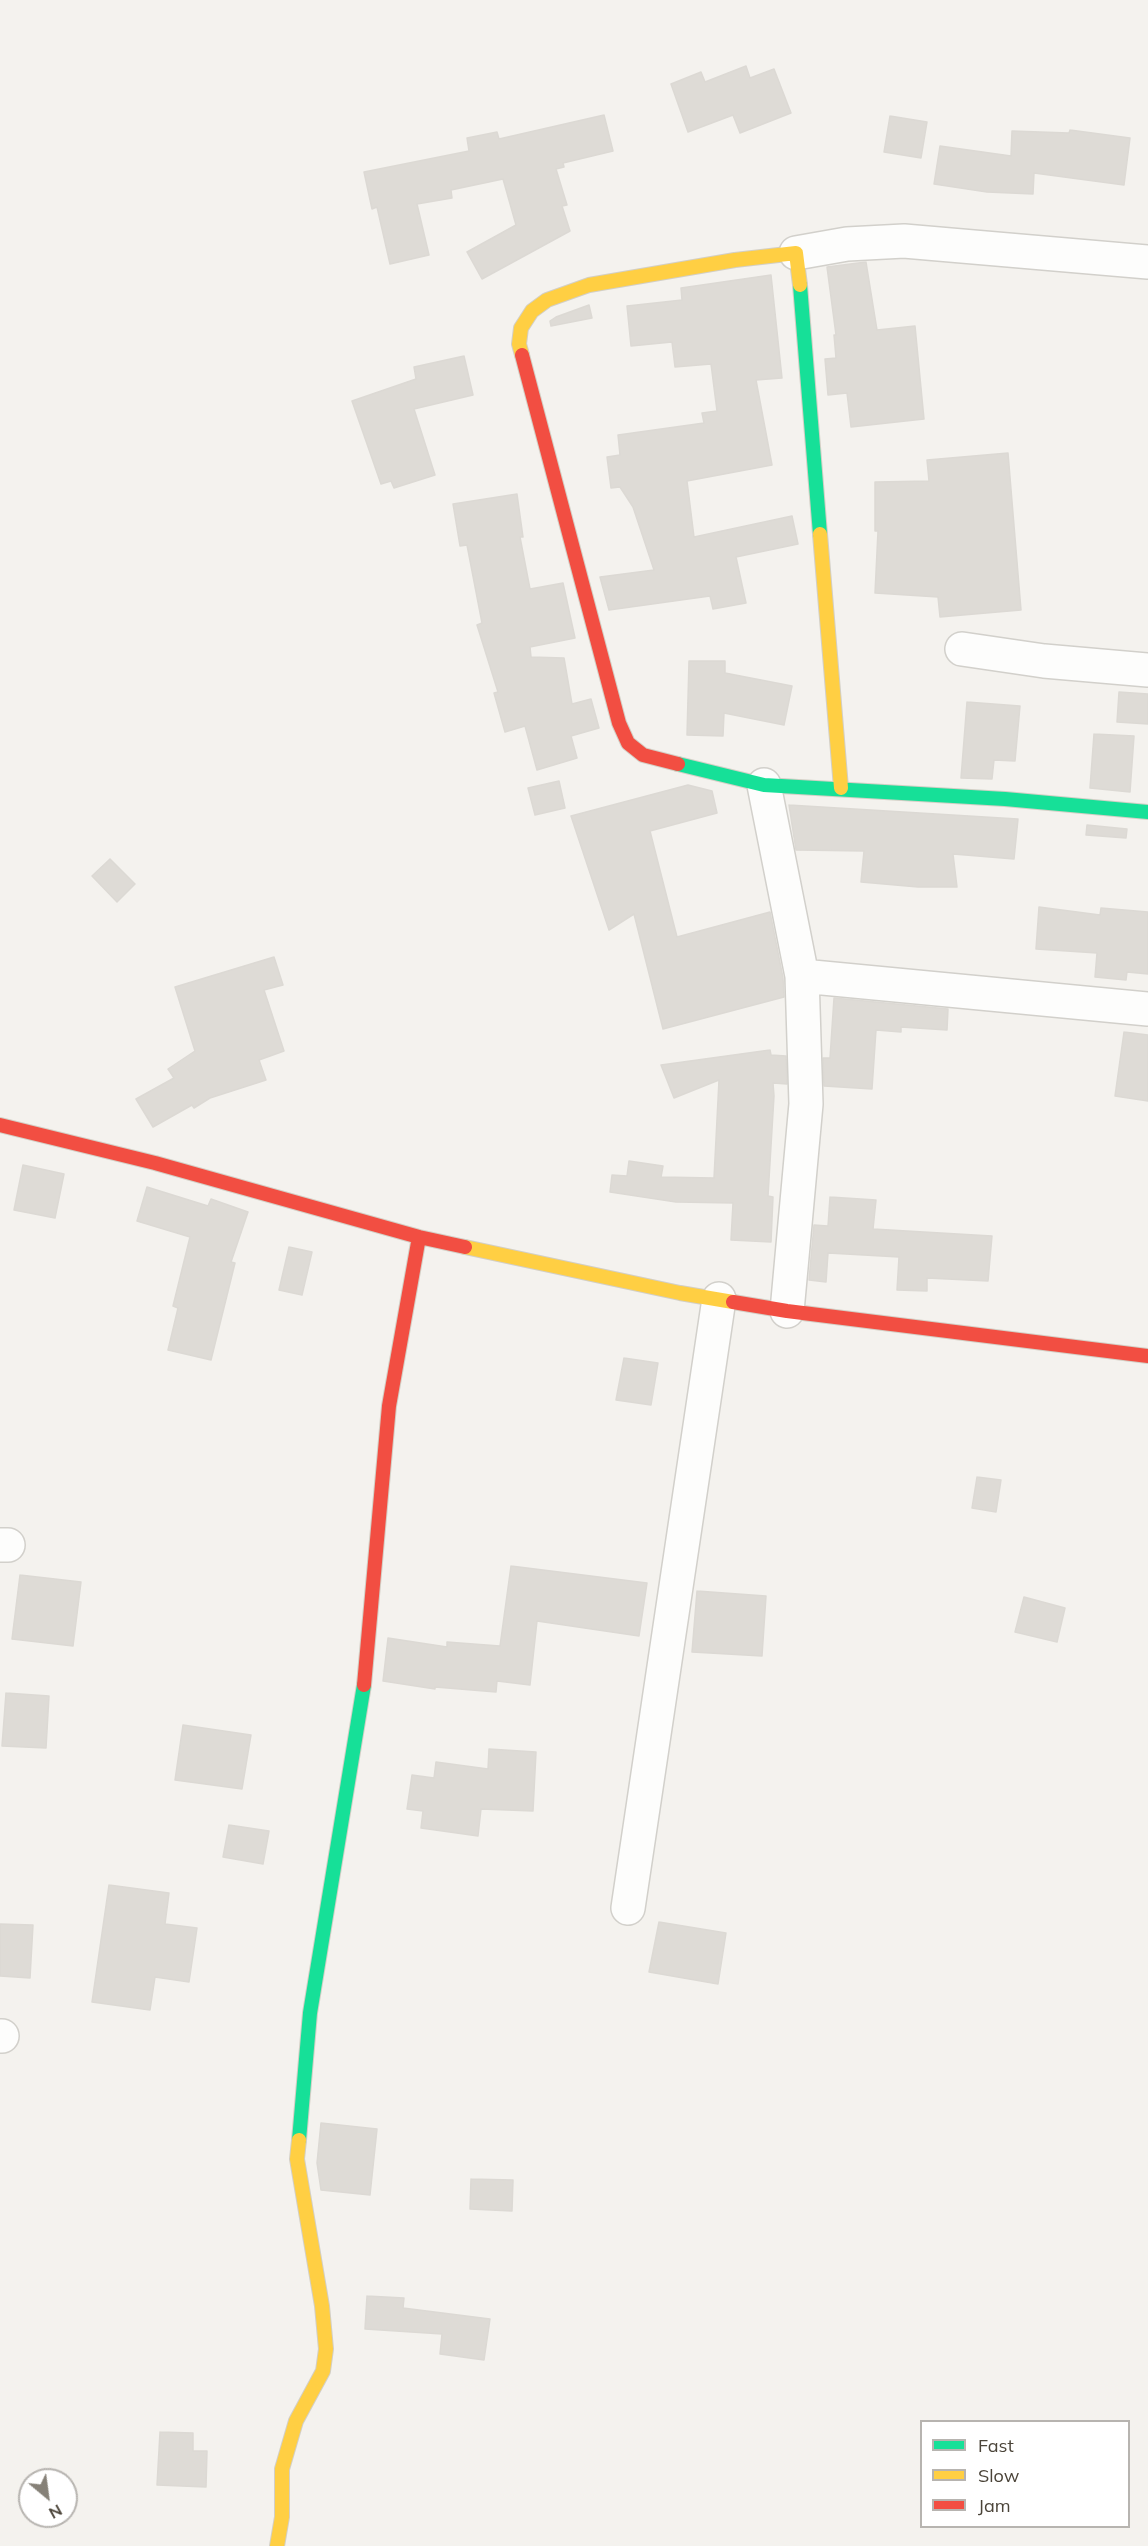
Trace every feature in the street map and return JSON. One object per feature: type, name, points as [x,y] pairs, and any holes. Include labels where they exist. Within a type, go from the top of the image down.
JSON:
[{"type":"street","points":[[1148,262],[904,241],[847,244],[796,254],[735,260],[589,285],[547,300],[532,311],[521,328],[519,344],[619,723],[628,743],[643,755],[764,785],[1005,799],[1148,812]]},
{"type":"street","points":[[796,254],[841,788]]},
{"type":"street","points":[[962,649],[1044,661],[1148,670]]},
{"type":"street","points":[[764,785],[802,976],[806,1104],[787,1311]]},
{"type":"street","points":[[802,976],[1148,1010]]},
{"type":"street","points":[[0,1125],[155,1163],[419,1237],[718,1299],[787,1311],[1148,1356]]},
{"type":"street","points":[[277,2546],[282,2517],[282,2469],[296,2421],[323,2371],[326,2349],[322,2306],[297,2159],[298,2147],[310,2013],[361,1712],[376,1568],[388,1407],[419,1237]]},
{"type":"street","points":[[628,1908],[718,1299]]},
{"type":"building","points":[[746,66],[750,78],[774,69],[791,113],[740,133],[733,115],[688,132],[671,84],[701,72],[705,82]]},
{"type":"building","points":[[604,115],[613,151],[563,163],[564,167],[556,169],[567,205],[562,206],[570,231],[482,279],[467,252],[516,225],[503,179],[451,190],[452,198],[417,204],[429,255],[390,264],[377,207],[372,209],[364,172],[469,151],[467,138],[497,132],[499,139]]},
{"type":"building","points":[[890,116],[927,122],[921,158],[884,152]]},
{"type":"building","points":[[1070,130],[1130,138],[1124,185],[1034,173],[1033,194],[987,192],[934,184],[940,146],[1011,156],[1012,131],[1069,133]]},
{"type":"building","points":[[866,262],[877,330],[915,326],[924,419],[851,427],[847,393],[828,395],[825,359],[836,358],[834,335],[836,335],[827,267]]},
{"type":"building","points":[[771,275],[782,378],[756,380],[772,465],[687,481],[694,537],[792,516],[798,544],[736,557],[746,603],[713,609],[710,596],[609,610],[600,577],[654,570],[633,507],[620,487],[611,488],[607,457],[620,455],[618,435],[704,423],[702,413],[717,411],[711,364],[675,367],[672,342],[631,346],[627,306],[682,300],[681,288]]},
{"type":"building","points":[[589,305],[592,318],[551,326],[550,321],[556,317]]},
{"type":"building","points":[[464,356],[473,395],[414,409],[435,475],[394,488],[391,481],[381,484],[352,401],[416,379],[414,367]]},
{"type":"building","points":[[1008,453],[1021,610],[940,617],[938,597],[875,593],[878,531],[875,531],[875,482],[929,481],[927,460]]},
{"type":"building","points":[[517,494],[523,537],[520,537],[530,589],[563,583],[575,638],[530,647],[531,657],[564,658],[572,704],[591,699],[599,728],[571,736],[577,758],[537,770],[525,726],[505,732],[494,693],[498,692],[477,625],[482,623],[467,545],[460,546],[453,504]]},
{"type":"building","points":[[689,661],[725,661],[725,673],[792,686],[784,725],[724,713],[723,736],[687,735]]},
{"type":"building","points":[[1119,692],[1148,694],[1148,724],[1117,722]]},
{"type":"building","points":[[967,702],[1020,706],[1015,761],[994,760],[992,779],[961,778]]},
{"type":"building","points":[[1094,734],[1134,736],[1130,792],[1090,788]]},
{"type":"building","points":[[559,781],[565,808],[535,815],[528,788]]},
{"type":"building","points":[[688,785],[712,791],[717,813],[650,831],[677,937],[770,912],[783,978],[784,997],[663,1029],[634,914],[609,930],[571,816]]},
{"type":"building","points":[[789,805],[1018,819],[1014,859],[953,854],[957,887],[918,887],[861,882],[864,851],[796,850]]},
{"type":"building","points":[[1087,825],[1127,829],[1126,838],[1086,835]]},
{"type":"building","points":[[110,859],[135,884],[117,902],[92,876]]},
{"type":"building","points":[[1039,907],[1100,915],[1101,908],[1148,912],[1148,974],[1127,972],[1126,980],[1095,977],[1097,953],[1036,949]]},
{"type":"building","points":[[274,957],[283,985],[264,990],[284,1051],[259,1060],[266,1080],[210,1098],[194,1108],[192,1105],[153,1127],[136,1099],[174,1078],[168,1069],[195,1051],[175,987]]},
{"type":"building","points":[[834,998],[948,1009],[947,1030],[901,1027],[901,1032],[876,1030],[872,1089],[824,1086],[823,1058],[830,1058]]},
{"type":"building","points":[[1124,1032],[1148,1035],[1148,1101],[1115,1096]]},
{"type":"building","points":[[770,1050],[771,1055],[786,1056],[787,1084],[773,1083],[768,1196],[773,1197],[771,1242],[731,1240],[733,1203],[676,1202],[610,1192],[612,1175],[627,1176],[629,1161],[663,1166],[661,1177],[714,1178],[719,1080],[674,1098],[661,1065]]},
{"type":"building","points":[[23,1165],[64,1174],[55,1218],[14,1210]]},
{"type":"building","points":[[147,1187],[208,1206],[211,1199],[248,1212],[231,1262],[235,1263],[211,1360],[168,1350],[178,1308],[173,1306],[190,1237],[137,1221]]},
{"type":"building","points":[[830,1197],[876,1200],[873,1229],[992,1236],[988,1281],[927,1278],[927,1291],[897,1290],[899,1257],[828,1253],[826,1282],[809,1280],[814,1225],[828,1226]]},
{"type":"building","points":[[289,1247],[312,1252],[302,1295],[279,1290]]},
{"type":"building","points":[[624,1358],[658,1363],[651,1405],[616,1400]]},
{"type":"building","points":[[977,1477],[1001,1480],[996,1512],[972,1508]]},
{"type":"building","points":[[511,1566],[647,1583],[639,1636],[537,1621],[530,1685],[497,1681],[496,1692],[435,1687],[435,1689],[383,1681],[388,1638],[447,1647],[447,1642],[500,1646]]},
{"type":"building","points":[[20,1575],[81,1582],[73,1646],[12,1639]]},
{"type":"building","points":[[697,1591],[766,1596],[762,1656],[692,1652]]},
{"type":"building","points":[[1024,1597],[1065,1608],[1057,1642],[1015,1632]]},
{"type":"building","points":[[6,1693],[49,1696],[46,1748],[2,1746]]},
{"type":"building","points":[[183,1725],[251,1735],[242,1789],[175,1780]]},
{"type":"building","points":[[489,1749],[536,1752],[533,1811],[481,1809],[478,1836],[421,1828],[423,1811],[407,1809],[412,1775],[434,1778],[436,1762],[488,1769]]},
{"type":"building","points":[[229,1825],[269,1831],[263,1864],[223,1857]]},
{"type":"building","points":[[109,1885],[169,1893],[165,1924],[197,1928],[189,1982],[155,1977],[150,2010],[92,2002]]},
{"type":"building","points":[[659,1922],[726,1933],[718,1984],[649,1972]]},
{"type":"building","points":[[0,1924],[33,1925],[30,1978],[0,1976]]},
{"type":"building","points":[[321,2123],[377,2129],[370,2195],[321,2190],[317,2163]]},
{"type":"building","points":[[471,2179],[513,2180],[512,2211],[470,2209]]},
{"type":"building","points":[[367,2296],[404,2298],[403,2308],[490,2319],[484,2360],[440,2354],[442,2334],[365,2329]]},
{"type":"building","points":[[160,2432],[193,2433],[193,2451],[207,2451],[206,2487],[157,2485]]},
{"type":"traffic: fast","points":[[800,285],[820,534]]},
{"type":"traffic: fast","points":[[678,764],[764,785],[1005,799],[1148,812]]},
{"type":"traffic: fast","points":[[299,2140],[310,2013],[364,1685]]},
{"type":"traffic: slow","points":[[522,355],[519,344],[521,328],[532,311],[547,300],[589,285],[735,260],[796,253],[800,285]]},
{"type":"traffic: slow","points":[[820,534],[841,788]]},
{"type":"traffic: slow","points":[[465,1247],[680,1293],[733,1302]]},
{"type":"traffic: slow","points":[[277,2546],[282,2517],[282,2469],[296,2421],[323,2371],[326,2349],[322,2306],[297,2159],[299,2140]]},
{"type":"traffic: jam","points":[[522,355],[619,723],[628,743],[643,755],[678,764]]},
{"type":"traffic: jam","points":[[0,1125],[155,1163],[419,1237],[465,1247]]},
{"type":"traffic: jam","points":[[364,1685],[389,1406],[419,1237]]},
{"type":"traffic: jam","points":[[733,1302],[787,1311],[1148,1356]]}]
